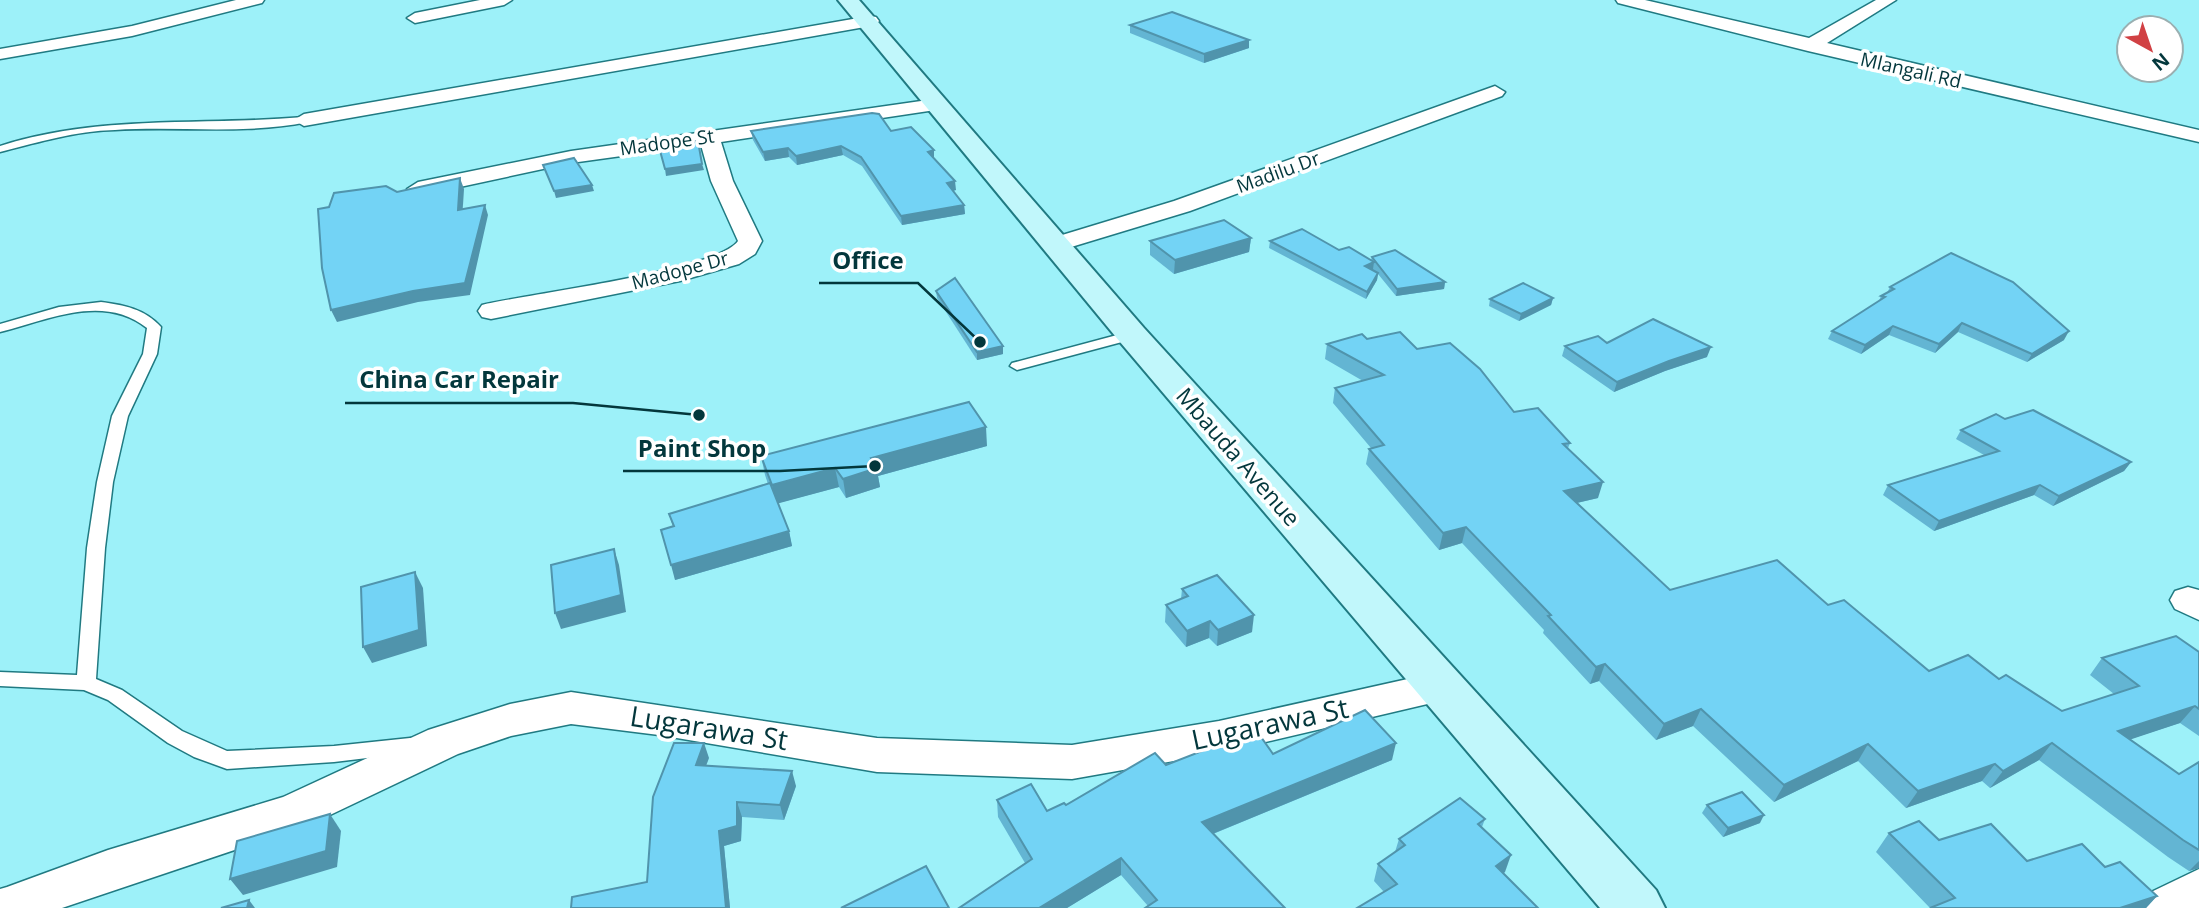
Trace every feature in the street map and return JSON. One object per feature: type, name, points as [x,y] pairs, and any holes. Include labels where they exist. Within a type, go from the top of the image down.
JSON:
[{"type":"street","points":[[0,54],[139,30],[256,0]]},
{"type":"street","points":[[415,18],[504,0]]},
{"type":"street","name":"Mlangali Rd","points":[[1624,0],[1808,46],[2199,136]]},
{"type":"street","points":[[1808,46],[1888,0]]},
{"type":"street","points":[[304,120],[859,10]]},
{"type":"street","name":"Mbauda Avenue","points":[[859,10],[935,105],[1058,244],[1132,335],[1636,908]]},
{"type":"street","name":"Madilu Dr","points":[[1058,244],[1182,206],[1495,92]]},
{"type":"street","name":"Madope St","points":[[401,193],[542,162],[935,105]]},
{"type":"street","name":"Madope Dr","points":[[491,311],[671,276],[730,259],[746,249],[750,241],[722,181],[709,136]]},
{"type":"street","name":"Lugarawa St","points":[[7,908],[108,870],[294,812],[443,742],[510,720],[571,708],[659,719],[877,755],[1072,762],[1219,737],[1439,687]]},
{"type":"street","points":[[2165,908],[2199,890]]},
{"type":"lane","points":[[0,149],[38,137],[88,129],[253,125],[304,120]]},
{"type":"lane","points":[[0,328],[77,309],[113,306],[145,317],[154,327],[154,347],[148,365],[120,415],[101,495],[86,683]]},
{"type":"lane","points":[[1017,366],[1132,335]]},
{"type":"lane","points":[[0,679],[86,683],[114,695],[175,737],[201,751],[227,760],[334,754],[443,742]]},
{"type":"building","points":[[1172,12],[1249,40],[1204,54],[1130,25]]},
{"type":"building","points":[[879,114],[891,131],[911,127],[934,150],[928,152],[955,181],[947,183],[964,205],[901,216],[861,157],[841,146],[796,156],[788,148],[763,152],[751,131]]},
{"type":"building","points":[[698,141],[702,164],[665,169],[659,147]]},
{"type":"building","points":[[574,158],[592,185],[554,191],[543,165]]},
{"type":"building","points":[[460,178],[458,210],[485,205],[465,283],[413,291],[331,310],[322,268],[318,209],[329,207],[334,193],[386,186],[397,192]]},
{"type":"building","points":[[1224,220],[1251,238],[1175,260],[1150,241]]},
{"type":"building","points":[[1302,229],[1339,250],[1349,247],[1374,262],[1365,266],[1378,273],[1367,292],[1270,241]]},
{"type":"building","points":[[1395,250],[1445,282],[1397,289],[1372,257]]},
{"type":"building","points":[[1951,253],[2013,282],[2069,331],[2032,354],[1962,323],[1939,344],[1893,326],[1865,345],[1832,331],[1885,297],[1881,296],[1894,289],[1890,287]]},
{"type":"building","points":[[955,278],[1003,346],[977,352],[936,291]]},
{"type":"building","points":[[1523,283],[1553,298],[1521,314],[1490,299]]},
{"type":"building","points":[[1653,319],[1711,347],[1617,382],[1565,346],[1598,336],[1607,343]]},
{"type":"building","points":[[1400,332],[1417,349],[1450,343],[1480,369],[1514,412],[1538,408],[1570,443],[1563,444],[1603,482],[1564,491],[1670,590],[1777,560],[1828,605],[1844,600],[1929,671],[1968,655],[1999,679],[2006,675],[2062,711],[2139,686],[2102,658],[2176,636],[2199,652],[2199,709],[2195,706],[2118,731],[2179,774],[2199,762],[2199,850],[2052,743],[2003,771],[1995,764],[1918,791],[1868,744],[1784,785],[1701,709],[1664,724],[1605,664],[1596,667],[1548,616],[1551,615],[1466,527],[1443,533],[1369,449],[1384,445],[1335,388],[1384,375],[1327,344],[1362,334],[1367,339]]},
{"type":"building","points":[[969,402],[986,427],[871,458],[877,468],[843,479],[835,468],[772,485],[761,456]]},
{"type":"building","points":[[2033,410],[2131,462],[2059,496],[2040,485],[1939,521],[1888,485],[1999,451],[1961,430],[1996,414],[2005,419]]},
{"type":"building","points":[[770,483],[789,531],[671,565],[661,530],[674,526],[669,514]]},
{"type":"building","points":[[614,549],[621,595],[555,613],[551,565]]},
{"type":"building","points":[[415,572],[419,630],[363,647],[361,587]]},
{"type":"building","points":[[1217,575],[1254,615],[1218,630],[1210,621],[1187,631],[1166,605],[1188,596],[1182,589]]},
{"type":"building","points":[[1365,710],[1396,743],[1202,822],[1285,908],[1145,908],[1157,900],[1121,858],[1039,908],[959,908],[1032,859],[997,800],[1031,784],[1047,811],[1064,803],[1066,805],[1155,753],[1166,765],[1256,730],[1273,754]]},
{"type":"building","points":[[674,743],[704,743],[696,765],[792,771],[780,805],[737,802],[737,826],[719,831],[726,908],[571,908],[572,897],[647,882],[653,797]]},
{"type":"building","points":[[1742,792],[1764,815],[1728,828],[1707,805]]},
{"type":"building","points":[[1460,798],[1485,819],[1478,824],[1511,855],[1496,866],[1538,908],[1357,908],[1397,884],[1378,864],[1405,845],[1399,839]]},
{"type":"building","points":[[330,814],[326,851],[230,879],[237,841]]},
{"type":"building","points":[[1919,821],[1939,840],[1991,824],[2027,861],[2082,844],[2105,867],[2120,862],[2157,896],[2120,908],[1930,908],[1955,898],[1889,833]]},
{"type":"building","points":[[926,866],[949,908],[841,908]]},
{"type":"building","points":[[249,900],[247,908],[221,908]]},
{"type":"place","name":"Office","points":[[980,342]]},
{"type":"place","name":"China Car Repair","points":[[699,415]]},
{"type":"place","name":"Paint Shop","points":[[875,466]]}]
